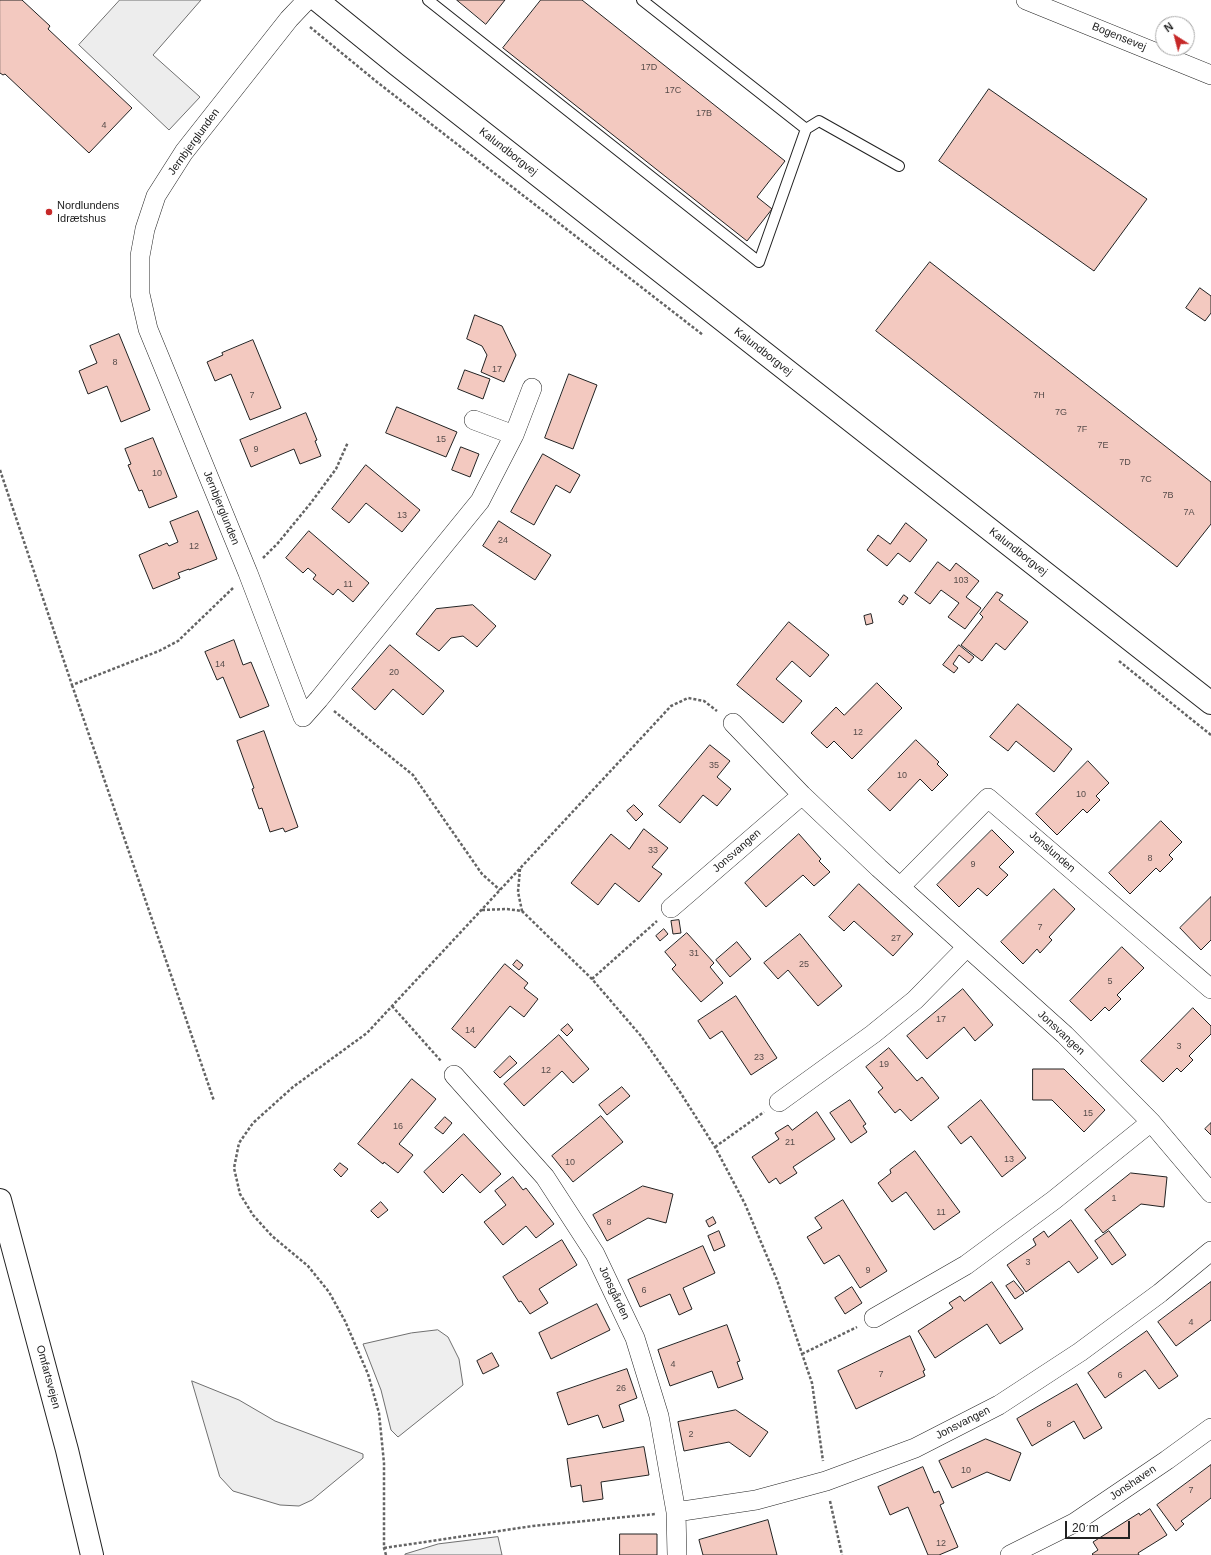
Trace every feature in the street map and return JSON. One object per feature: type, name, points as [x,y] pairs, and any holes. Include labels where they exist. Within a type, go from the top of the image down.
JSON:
[{"type":"street","name":"Jernbjerglunden","points":[[307,0],[294,14],[184,152],[156,196],[145,229],[140,256],[140,294],[148,329],[248,573],[303,717],[480,501],[514,435],[532,388]]},
{"type":"street","name":"Kalundborgvej","points":[[317,0],[409,74],[1211,703]]},
{"type":"street","name":"Bogensevej","points":[[1026,0],[1211,75]]},
{"type":"street","points":[[474,420],[514,435]]},
{"type":"street","name":"Jonsvangen","points":[[733,723],[802,795],[966,948],[1065,1035],[1151,1122],[1211,1193]]},
{"type":"street","name":"Jonsvangen","points":[[671,908],[802,795]]},
{"type":"street","name":"Jonslunden","points":[[900,887],[988,798],[1211,989]]},
{"type":"street","points":[[779,1102],[873,1034],[915,1000],[966,948]]},
{"type":"street","name":"Jonsgården","points":[[454,1075],[545,1177],[595,1254],[635,1338],[659,1416],[676,1512],[677,1555]]},
{"type":"street","points":[[874,1318],[966,1265],[1054,1200],[1151,1122]]},
{"type":"street","name":"Omfartsvejen","points":[[0,1200],[67,1450],[92,1555]]},
{"type":"street","name":"Jonsvangen","points":[[676,1512],[756,1500],[826,1481],[915,1448],[998,1405],[1080,1352],[1160,1293],[1211,1251]]},
{"type":"street","name":"Jonshaven","points":[[1010,1555],[1074,1523],[1167,1460],[1211,1428]]},
{"type":"lane","points":[[428,0],[758,262],[806,129],[819,121],[899,166]]},
{"type":"lane","points":[[642,0],[806,129]]},
{"type":"path","points":[[294,14],[377,82],[705,337]]},
{"type":"path","points":[[72,685],[178,642],[278,543],[336,470],[348,442]]},
{"type":"path","points":[[0,470],[214,1101]]},
{"type":"path","points":[[386,1555],[384,1548],[384,1463],[379,1413],[368,1374],[345,1321],[329,1292],[308,1266],[272,1236],[253,1215],[240,1194],[234,1168],[239,1143],[253,1123],[293,1087],[367,1033],[671,706],[688,698],[704,701],[733,723]]},
{"type":"path","points":[[319,699],[413,775],[482,874],[500,890]]},
{"type":"path","points":[[520,869],[518,892],[522,911],[592,979],[641,1036],[680,1092],[715,1147],[745,1204],[777,1280],[812,1383],[826,1481],[842,1555]]},
{"type":"path","points":[[592,979],[671,908]]},
{"type":"path","points":[[481,910],[507,909],[522,911]]},
{"type":"path","points":[[392,1006],[454,1075]]},
{"type":"path","points":[[715,1147],[779,1102]]},
{"type":"path","points":[[802,1354],[874,1318]]},
{"type":"path","points":[[384,1548],[533,1526],[676,1512]]},
{"type":"shaded area","points":[[120,0],[201,0],[153,55],[200,97],[169,130],[79,45]]},
{"type":"shaded area","points":[[438,1330],[448,1337],[459,1359],[463,1385],[398,1437],[391,1430],[381,1390],[363,1344],[411,1333]]},
{"type":"shaded area","points":[[192,1381],[239,1400],[275,1421],[363,1454],[363,1458],[312,1500],[299,1506],[280,1505],[233,1491],[220,1477]]},
{"type":"shaded area","points":[[498,1537],[502,1555],[405,1555],[438,1544]]},
{"type":"building","points":[[0,0],[22,0],[50,26],[48,29],[132,108],[89,153],[5,74],[3,75],[0,73]]},
{"type":"building","points":[[457,0],[505,0],[486,24]]},
{"type":"building","points":[[541,0],[582,0],[785,161],[757,197],[772,209],[747,241],[503,48]]},
{"type":"building","points":[[989,89],[1147,199],[1094,271],[939,161]]},
{"type":"building","points":[[930,262],[1211,482],[1211,524],[1177,567],[876,331]]},
{"type":"building","points":[[1200,288],[1211,296],[1211,313],[1205,321],[1186,308]]},
{"type":"building","points":[[475,315],[502,326],[516,355],[504,382],[481,372],[487,355],[482,346],[467,339]]},
{"type":"building","points":[[119,334],[150,410],[121,422],[107,386],[88,394],[79,371],[97,363],[90,346]]},
{"type":"building","points":[[253,340],[281,408],[250,420],[231,374],[215,381],[207,362],[223,355],[222,353]]},
{"type":"building","points":[[465,370],[490,379],[483,399],[458,389]]},
{"type":"building","points":[[569,374],[597,385],[573,449],[545,438]]},
{"type":"building","points":[[397,407],[457,432],[446,457],[386,433]]},
{"type":"building","points":[[306,413],[317,440],[315,441],[321,456],[300,464],[294,449],[251,467],[240,440]]},
{"type":"building","points":[[153,438],[177,497],[149,508],[142,490],[139,491],[128,465],[131,464],[125,449]]},
{"type":"building","points":[[461,447],[479,454],[470,477],[452,470]]},
{"type":"building","points":[[543,454],[580,475],[570,493],[556,485],[534,525],[511,512]]},
{"type":"building","points":[[366,465],[420,510],[402,532],[366,503],[349,523],[332,509]]},
{"type":"building","points":[[198,511],[217,559],[178,573],[180,578],[153,589],[139,555],[167,543],[169,546],[178,542],[170,522]]},
{"type":"building","points":[[499,521],[551,555],[535,580],[483,546]]},
{"type":"building","points":[[906,523],[927,540],[910,562],[898,553],[887,566],[867,550],[878,535],[890,544]]},
{"type":"building","points":[[309,531],[369,583],[353,602],[338,589],[333,595],[313,579],[316,575],[308,568],[303,573],[286,558]]},
{"type":"building","points":[[938,562],[950,571],[956,563],[979,581],[966,597],[981,608],[965,629],[948,617],[959,603],[941,590],[930,604],[915,593]]},
{"type":"building","points":[[997,592],[1003,595],[999,600],[1028,622],[1005,650],[996,643],[982,661],[961,645],[983,617],[980,614]]},
{"type":"building","points":[[904,595],[908,598],[903,605],[899,602]]},
{"type":"building","points":[[473,605],[496,626],[477,647],[463,636],[451,638],[439,651],[416,634],[436,609]]},
{"type":"building","points":[[871,614],[873,623],[866,625],[864,616]]},
{"type":"building","points":[[789,622],[829,655],[810,677],[792,661],[776,679],[802,701],[783,723],[737,685]]},
{"type":"building","points":[[234,640],[243,665],[251,662],[269,706],[240,718],[223,677],[217,680],[205,652]]},
{"type":"building","points":[[390,645],[444,691],[423,715],[393,689],[375,710],[352,689]]},
{"type":"building","points":[[959,645],[974,657],[969,663],[959,655],[953,664],[958,668],[954,673],[943,665]]},
{"type":"building","points":[[877,683],[902,708],[852,759],[834,741],[827,748],[811,733],[836,707],[844,715]]},
{"type":"building","points":[[1018,704],[1072,749],[1054,772],[1016,741],[1008,751],[990,737]]},
{"type":"building","points":[[264,731],[298,827],[285,832],[283,828],[270,832],[262,808],[259,809],[252,789],[254,788],[237,741]]},
{"type":"building","points":[[916,740],[939,762],[937,764],[948,775],[932,791],[920,779],[890,811],[868,790]]},
{"type":"building","points":[[710,745],[730,761],[717,777],[731,789],[717,806],[703,795],[680,823],[659,806]]},
{"type":"building","points":[[1088,761],[1109,783],[1096,796],[1100,800],[1087,813],[1083,809],[1057,835],[1036,814]]},
{"type":"building","points":[[634,805],[643,814],[636,821],[627,811]]},
{"type":"building","points":[[1161,821],[1182,842],[1169,855],[1173,859],[1160,872],[1156,868],[1130,894],[1109,873]]},
{"type":"building","points":[[644,829],[668,848],[652,867],[662,874],[639,902],[615,883],[598,905],[571,883],[611,834],[629,849]]},
{"type":"building","points":[[992,830],[1014,852],[999,867],[1008,875],[987,896],[978,888],[959,907],[937,885]]},
{"type":"building","points":[[799,834],[821,859],[819,861],[830,872],[814,886],[803,875],[766,907],[745,883]]},
{"type":"building","points":[[859,884],[913,934],[893,956],[854,921],[844,931],[829,917]]},
{"type":"building","points":[[1054,889],[1075,909],[1049,937],[1052,940],[1040,953],[1037,949],[1023,964],[1001,942]]},
{"type":"building","points":[[1211,897],[1211,940],[1201,950],[1180,928]]},
{"type":"building","points":[[679,920],[681,933],[673,934],[671,921]]},
{"type":"building","points":[[664,929],[668,934],[660,941],[656,936]]},
{"type":"building","points":[[687,933],[714,963],[710,967],[723,983],[701,1002],[672,969],[676,965],[665,952]]},
{"type":"building","points":[[800,934],[842,986],[818,1006],[788,970],[778,979],[764,963]]},
{"type":"building","points":[[737,942],[751,959],[730,977],[716,960]]},
{"type":"building","points":[[1122,947],[1144,968],[1117,995],[1121,999],[1109,1011],[1105,1007],[1091,1021],[1070,1001]]},
{"type":"building","points":[[517,960],[523,965],[519,970],[513,965]]},
{"type":"building","points":[[505,964],[528,983],[524,988],[538,999],[524,1017],[510,1006],[475,1048],[452,1029]]},
{"type":"building","points":[[963,989],[993,1025],[975,1041],[964,1027],[927,1059],[907,1036]]},
{"type":"building","points":[[736,996],[777,1058],[751,1075],[722,1031],[710,1039],[698,1021]]},
{"type":"building","points":[[1193,1008],[1211,1026],[1211,1034],[1189,1056],[1193,1060],[1181,1072],[1177,1068],[1163,1082],[1141,1061]]},
{"type":"building","points":[[568,1024],[573,1030],[567,1036],[561,1030]]},
{"type":"building","points":[[559,1035],[589,1069],[573,1083],[562,1071],[524,1106],[504,1084]]},
{"type":"building","points":[[889,1048],[917,1081],[922,1077],[939,1098],[911,1121],[900,1109],[895,1113],[878,1092],[883,1088],[866,1067]]},
{"type":"building","points":[[510,1056],[517,1063],[500,1078],[494,1072]]},
{"type":"building","points":[[1033,1069],[1064,1069],[1105,1110],[1084,1132],[1052,1100],[1033,1100]]},
{"type":"building","points":[[412,1079],[436,1099],[399,1144],[413,1155],[398,1173],[384,1162],[383,1164],[358,1144]]},
{"type":"building","points":[[622,1087],[630,1096],[607,1115],[599,1105]]},
{"type":"building","points":[[850,1100],[866,1124],[863,1126],[867,1132],[851,1143],[830,1113]]},
{"type":"building","points":[[981,1100],[1026,1158],[1002,1177],[971,1136],[961,1144],[948,1127]]},
{"type":"building","points":[[817,1112],[835,1139],[793,1167],[797,1173],[780,1184],[776,1178],[769,1183],[752,1157],[779,1139],[775,1133],[788,1125],[792,1130]]},
{"type":"building","points":[[601,1116],[623,1142],[573,1182],[552,1156]]},
{"type":"building","points":[[445,1117],[452,1123],[443,1134],[435,1128]]},
{"type":"building","points":[[1211,1123],[1211,1135],[1205,1129]]},
{"type":"building","points":[[464,1134],[501,1174],[480,1193],[462,1174],[443,1193],[424,1172]]},
{"type":"building","points":[[915,1151],[960,1212],[934,1230],[906,1192],[892,1202],[878,1183],[891,1173],[890,1170]]},
{"type":"building","points":[[340,1163],[348,1169],[341,1177],[334,1170]]},
{"type":"building","points":[[1131,1173],[1167,1177],[1164,1207],[1141,1204],[1103,1233],[1085,1210]]},
{"type":"building","points":[[513,1177],[523,1190],[526,1188],[554,1224],[536,1238],[526,1226],[503,1245],[484,1222],[506,1205],[495,1191]]},
{"type":"building","points":[[643,1186],[673,1194],[666,1223],[648,1218],[607,1241],[593,1215]]},
{"type":"building","points":[[843,1200],[887,1271],[860,1288],[839,1255],[824,1264],[807,1237],[822,1228],[815,1218]]},
{"type":"building","points":[[381,1202],[388,1210],[378,1218],[371,1211]]},
{"type":"building","points":[[713,1217],[716,1223],[709,1227],[706,1221]]},
{"type":"building","points":[[1071,1220],[1098,1258],[1078,1273],[1069,1261],[1026,1292],[1007,1265],[1036,1245],[1033,1239],[1044,1231],[1048,1237]]},
{"type":"building","points":[[719,1231],[725,1246],[714,1251],[708,1236]]},
{"type":"building","points":[[1109,1231],[1126,1255],[1112,1265],[1095,1241]]},
{"type":"building","points":[[562,1240],[577,1265],[539,1289],[548,1303],[530,1314],[521,1301],[519,1302],[503,1277]]},
{"type":"building","points":[[703,1246],[715,1273],[683,1288],[692,1309],[679,1315],[670,1294],[640,1307],[628,1280]]},
{"type":"building","points":[[1014,1281],[1024,1293],[1015,1299],[1006,1286]]},
{"type":"building","points":[[992,1282],[1023,1329],[1000,1344],[987,1324],[935,1358],[918,1331],[953,1308],[949,1303],[960,1296],[964,1301]]},
{"type":"building","points":[[1211,1282],[1211,1320],[1176,1346],[1158,1322]]},
{"type":"building","points":[[852,1287],[862,1303],[845,1314],[835,1298]]},
{"type":"building","points":[[597,1304],[610,1330],[551,1359],[539,1333]]},
{"type":"building","points":[[727,1325],[740,1361],[737,1362],[743,1379],[718,1388],[712,1371],[670,1386],[658,1350]]},
{"type":"building","points":[[1147,1331],[1178,1376],[1159,1389],[1145,1370],[1105,1398],[1088,1373]]},
{"type":"building","points":[[910,1336],[925,1370],[923,1371],[925,1376],[856,1409],[838,1371]]},
{"type":"building","points":[[492,1353],[499,1366],[483,1374],[477,1361]]},
{"type":"building","points":[[627,1369],[637,1398],[619,1405],[624,1421],[603,1428],[598,1415],[568,1425],[557,1393]]},
{"type":"building","points":[[1077,1384],[1102,1428],[1084,1439],[1074,1421],[1032,1446],[1017,1419]]},
{"type":"building","points":[[736,1410],[768,1432],[750,1457],[729,1442],[684,1451],[678,1422]]},
{"type":"building","points":[[986,1439],[1021,1453],[1010,1481],[987,1472],[952,1488],[939,1461]]},
{"type":"building","points":[[644,1447],[649,1475],[601,1482],[603,1499],[583,1502],[581,1485],[571,1487],[567,1459]]},
{"type":"building","points":[[1211,1465],[1211,1498],[1181,1521],[1184,1524],[1176,1531],[1157,1505]]},
{"type":"building","points":[[923,1467],[934,1493],[939,1491],[944,1503],[940,1505],[958,1547],[939,1555],[928,1555],[908,1507],[890,1515],[878,1487]]},
{"type":"building","points":[[1150,1509],[1167,1535],[1138,1553],[1139,1555],[1092,1554],[1098,1550],[1093,1542],[1139,1513],[1140,1515]]},
{"type":"building","points":[[768,1520],[777,1555],[703,1555],[699,1540]]},
{"type":"building","points":[[620,1534],[657,1534],[657,1555],[620,1555]]},
{"type":"place","name":"Nordlundens Idrætshus","points":[[49,212]]}]
